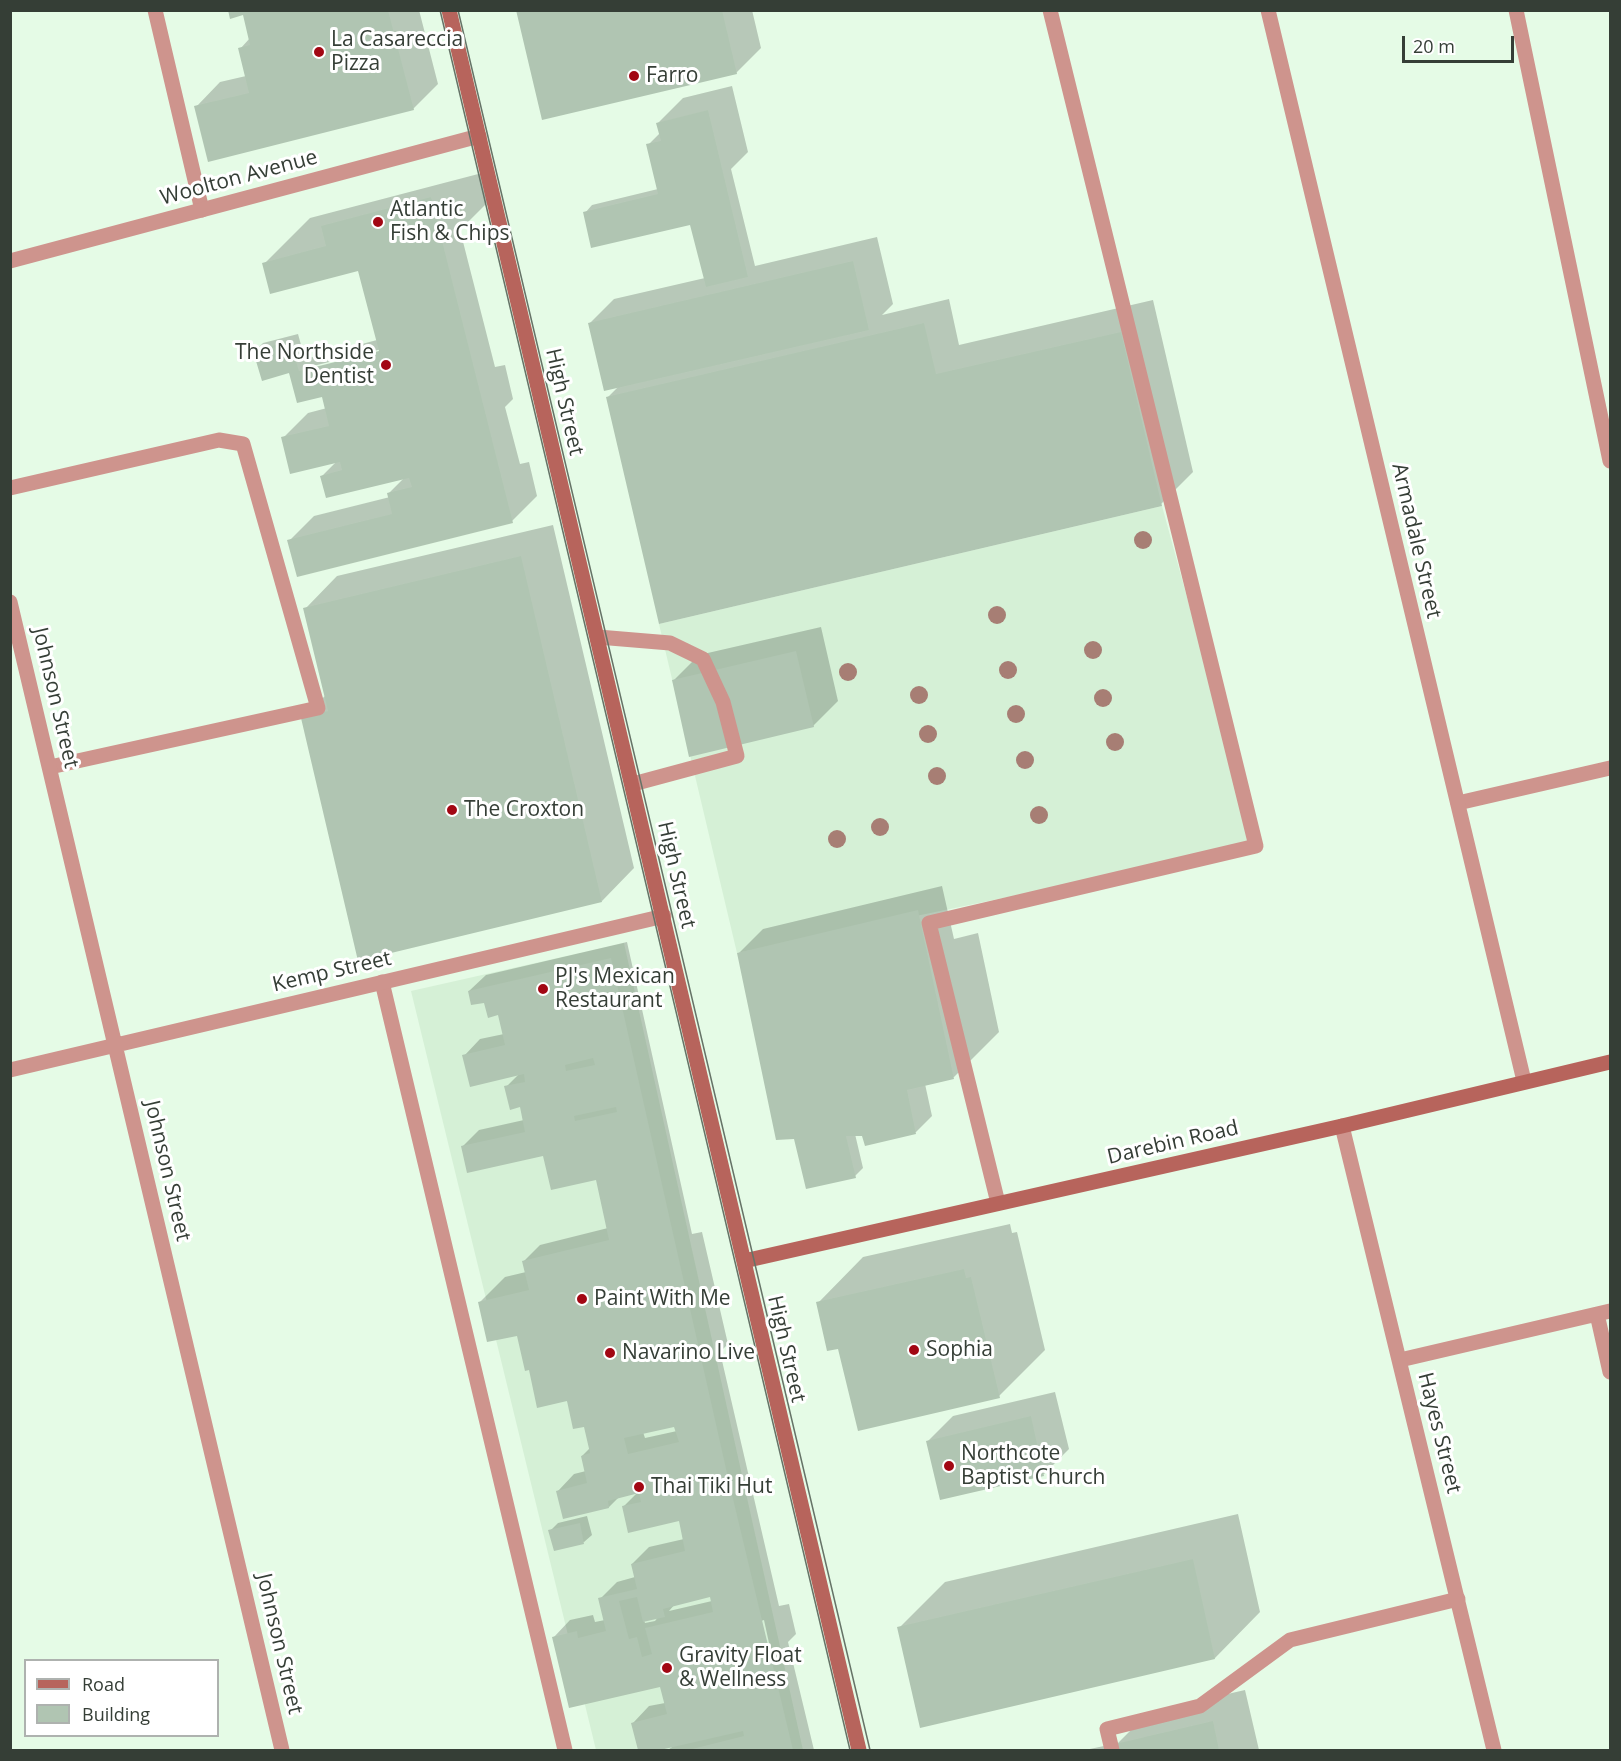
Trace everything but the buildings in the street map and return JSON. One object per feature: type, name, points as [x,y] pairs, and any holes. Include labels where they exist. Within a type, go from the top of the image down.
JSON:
[{"type":"main road","name":"High Street","points":[[449,10],[859,1750]]},
{"type":"main road","name":"Darebin Road","points":[[744,1261],[1342,1126],[1611,1062]]},
{"type":"street","points":[[155,10],[202,210]]},
{"type":"street","points":[[998,1203],[929,923],[1256,846],[1050,10]]},
{"type":"street","name":"Armadale Street","points":[[1268,10],[1524,1081]]},
{"type":"street","points":[[1516,10],[1611,461]]},
{"type":"street","name":"Woolton Avenue","points":[[10,261],[479,136]]},
{"type":"street","points":[[10,488],[219,440],[243,444],[318,708],[50,767]]},
{"type":"street","name":"Johnson Street","points":[[10,602],[282,1750]]},
{"type":"street","points":[[598,637],[670,644],[703,659],[723,702],[737,756],[633,784]]},
{"type":"street","points":[[1458,803],[1611,768]]},
{"type":"street","name":"Kemp Street","points":[[10,1070],[664,916]]},
{"type":"street","points":[[382,982],[565,1750]]},
{"type":"street","name":"Hayes Street","points":[[1342,1126],[1494,1750]]},
{"type":"street","points":[[1400,1360],[1604,1313],[1611,1372]]},
{"type":"street","points":[[1112,1750],[1107,1729],[1200,1706],[1290,1640],[1458,1599]]},
{"type":"shaded area","points":[[1162,506],[1255,846],[737,953],[659,624]]},
{"type":"shaded area","points":[[624,943],[803,1750],[596,1750],[411,991]]},
{"type":"tram line","points":[[440,10],[850,1750]]},
{"type":"tram line","points":[[458,10],[870,1750]]},
{"type":"place","name":"La Casareccia Pizza","points":[[319,52]]},
{"type":"place","name":"Farro","points":[[634,76]]},
{"type":"place","name":"Atlantic Fish & Chips","points":[[378,222]]},
{"type":"place","name":"The Northside Dentist","points":[[386,365]]},
{"type":"place","name":"The Croxton","points":[[452,810]]},
{"type":"place","name":"PJ's Mexican Restaurant","points":[[543,989]]},
{"type":"place","name":"Paint With Me","points":[[582,1299]]},
{"type":"place","name":"Sophia","points":[[914,1350]]},
{"type":"place","name":"Navarino Live","points":[[610,1353]]},
{"type":"place","name":"Northcote Baptist Church","points":[[949,1466]]},
{"type":"place","name":"Thai Tiki Hut","points":[[639,1487]]},
{"type":"place","name":"Gravity Float & Wellness","points":[[667,1668]]}]
